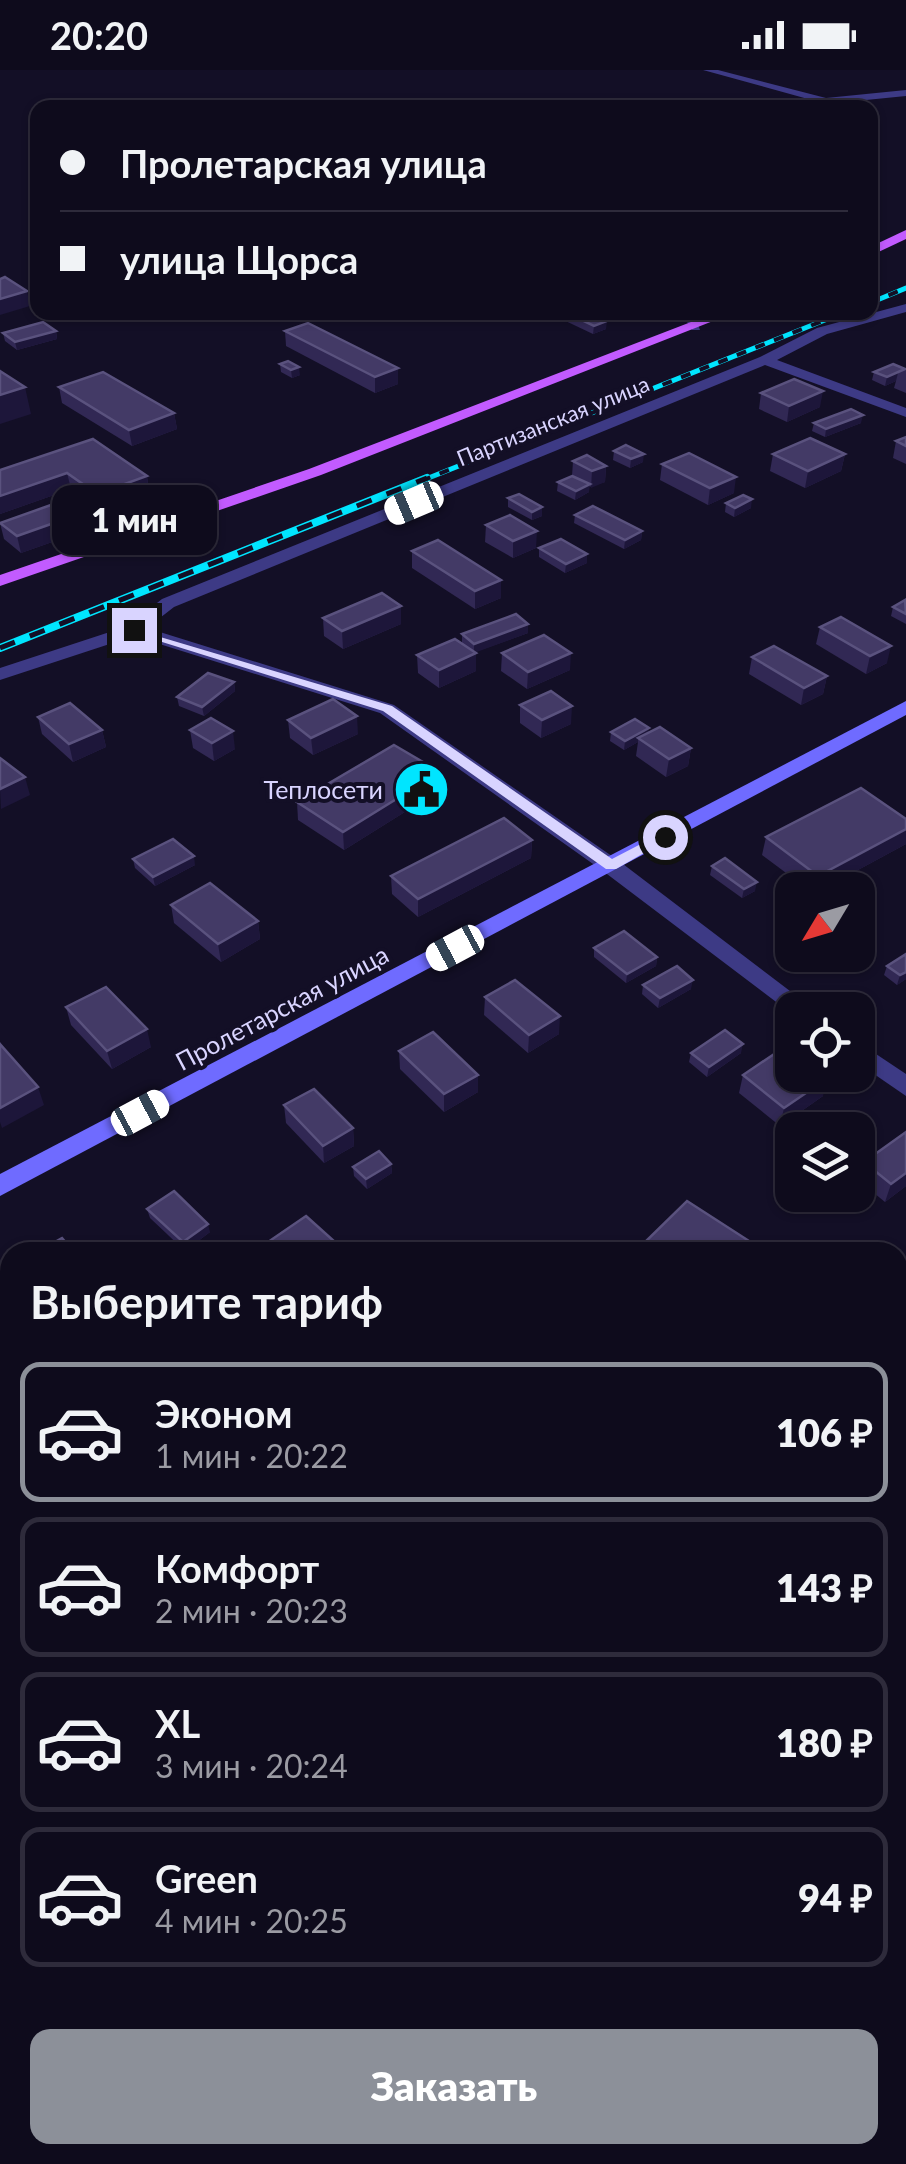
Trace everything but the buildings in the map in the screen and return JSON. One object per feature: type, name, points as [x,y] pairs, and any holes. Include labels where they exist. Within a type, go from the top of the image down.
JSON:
[{"type":"main road","points":[[878,248],[906,234]]},
{"type":"main road","name":"Партизанская улица","points":[[0,581],[315,472],[692,320]]},
{"type":"street","name":"Партизанская улица","points":[[878,316],[906,308]]},
{"type":"street","name":"Партизанская улица","points":[[0,674],[134,630],[168,603],[765,360],[822,331],[862,320]]},
{"type":"street","points":[[765,360],[906,413]]},
{"type":"street","points":[[134,630],[388,709],[611,866],[779,992]]},
{"type":"street","name":"Пролетарская улица","points":[[0,1186],[906,708]]},
{"type":"street","points":[[875,1064],[906,1087]]},
{"type":"lane","points":[[706,70],[826,100],[906,92]]},
{"type":"railway","points":[[878,300],[906,288]]},
{"type":"railway","points":[[421,481],[825,320]]},
{"type":"railway","points":[[0,648],[427,478]]},
{"type":"place","name":"Теплосети","points":[[422,790]]},
{"type":"route","points":[[134,630],[388,709],[611,866],[665,837]]}]
